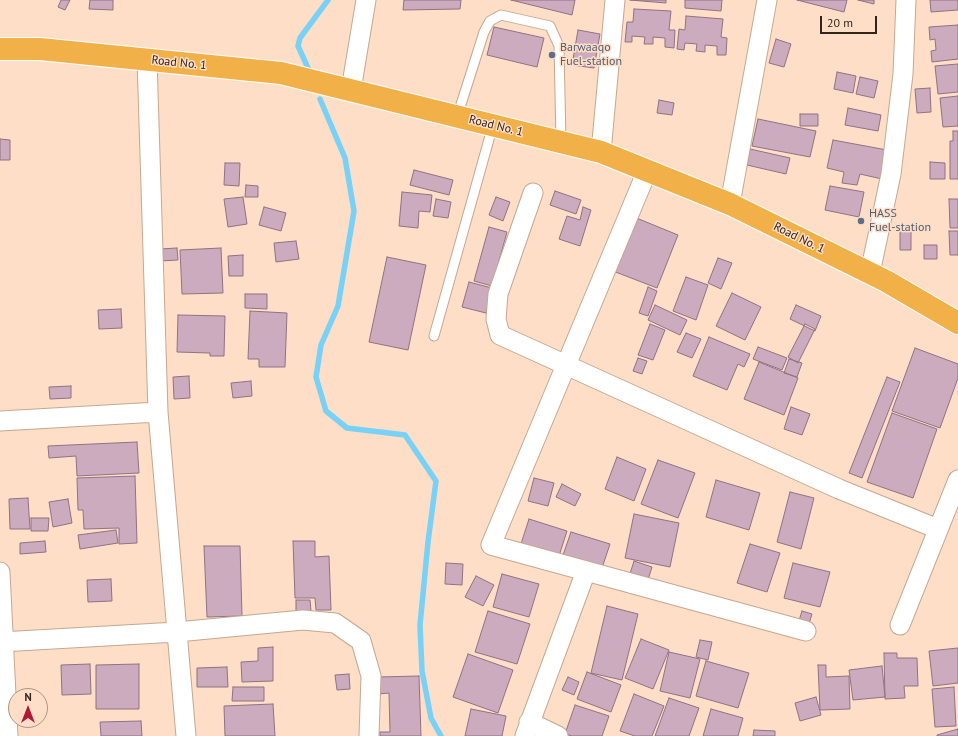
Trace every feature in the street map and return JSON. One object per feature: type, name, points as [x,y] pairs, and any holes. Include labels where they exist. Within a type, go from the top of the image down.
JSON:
[{"type":"highway","name":"Road No. 1","points":[[0,49],[40,49],[281,73],[602,152],[730,204],[870,273],[958,322]]},
{"type":"street","points":[[351,90],[366,0]]},
{"type":"street","points":[[602,152],[615,0]]},
{"type":"street","points":[[730,204],[767,0]]},
{"type":"street","points":[[870,273],[891,174],[903,74],[906,0]]},
{"type":"street","points":[[147,59],[158,412],[186,736]]},
{"type":"street","points":[[647,171],[491,545],[806,630]]},
{"type":"street","points":[[533,193],[498,294],[496,319],[500,335],[839,489],[938,528]]},
{"type":"street","points":[[0,420],[158,412]]},
{"type":"street","points":[[900,625],[958,480]]},
{"type":"street","points":[[558,736],[527,729],[586,571]]},
{"type":"street","points":[[0,572],[2,642],[8,736]]},
{"type":"street","points":[[2,642],[177,632],[302,620],[335,623],[361,641],[371,676],[369,736]]},
{"type":"lane","points":[[457,116],[484,32],[490,21],[501,15],[550,26],[559,46],[561,142]]},
{"type":"lane","points":[[434,336],[493,125]]},
{"type":"building","points":[[61,0],[70,0],[65,10],[58,7]]},
{"type":"building","points":[[90,0],[113,0],[113,10],[89,9]]},
{"type":"building","points":[[404,0],[461,0],[460,9],[403,10]]},
{"type":"building","points":[[511,0],[575,0],[572,15]]},
{"type":"building","points":[[630,0],[666,0],[666,3]]},
{"type":"building","points":[[685,0],[722,0],[721,11],[685,8]]},
{"type":"building","points":[[797,0],[847,0],[844,12]]},
{"type":"building","points":[[858,0],[874,0],[874,4]]},
{"type":"building","points":[[930,0],[958,0],[958,10],[931,12]]},
{"type":"building","points":[[634,9],[671,11],[669,30],[675,30],[674,48],[665,47],[665,38],[653,37],[653,44],[644,44],[645,37],[632,36],[632,42],[625,42],[627,22],[633,22]]},
{"type":"building","points":[[686,16],[723,19],[721,37],[727,38],[726,55],[717,55],[717,46],[705,45],[705,52],[696,51],[697,44],[685,43],[684,50],[677,49],[679,29],[685,30]]},
{"type":"building","points":[[958,25],[958,59],[932,62],[931,51],[936,50],[935,39],[930,40],[929,27]]},
{"type":"building","points":[[494,27],[544,38],[537,67],[487,55]]},
{"type":"building","points":[[578,30],[600,34],[594,68],[572,65]]},
{"type":"building","points":[[776,39],[791,44],[784,67],[769,63]]},
{"type":"building","points":[[958,64],[958,92],[938,94],[935,66]]},
{"type":"building","points":[[837,72],[856,76],[853,93],[834,89]]},
{"type":"building","points":[[860,77],[878,81],[874,98],[856,94]]},
{"type":"building","points":[[930,88],[931,112],[917,113],[915,89]]},
{"type":"building","points":[[958,96],[958,126],[943,127],[940,98]]},
{"type":"building","points":[[659,100],[674,103],[672,115],[657,113]]},
{"type":"building","points":[[848,108],[881,115],[878,131],[845,125]]},
{"type":"building","points":[[800,114],[818,114],[818,126],[800,126]]},
{"type":"building","points":[[758,119],[816,131],[810,157],[752,146]]},
{"type":"building","points":[[953,131],[958,131],[958,179],[950,179],[950,141],[953,141]]},
{"type":"building","points":[[0,139],[10,140],[10,160],[0,160]]},
{"type":"building","points":[[833,140],[887,150],[882,179],[860,174],[857,185],[842,183],[844,172],[827,168]]},
{"type":"building","points":[[750,149],[790,158],[786,174],[747,165]]},
{"type":"building","points":[[930,162],[945,163],[945,179],[930,179]]},
{"type":"building","points":[[225,163],[240,163],[239,186],[224,185]]},
{"type":"building","points":[[414,170],[453,180],[449,195],[410,185]]},
{"type":"building","points":[[246,185],[258,186],[258,197],[245,197]]},
{"type":"building","points":[[830,186],[864,192],[859,217],[825,210]]},
{"type":"building","points":[[555,191],[581,200],[576,214],[550,205]]},
{"type":"building","points":[[402,192],[432,195],[430,212],[419,211],[418,228],[399,226]]},
{"type":"building","points":[[243,197],[247,224],[228,227],[224,199]]},
{"type":"building","points":[[496,197],[510,202],[503,221],[489,215]]},
{"type":"building","points":[[436,199],[451,202],[448,218],[433,216]]},
{"type":"building","points":[[949,199],[958,199],[958,228],[950,228]]},
{"type":"building","points":[[264,207],[286,213],[281,231],[259,225]]},
{"type":"building","points":[[583,207],[591,210],[580,246],[559,239],[567,216],[580,220]]},
{"type":"building","points":[[634,217],[678,235],[657,288],[613,271]]},
{"type":"building","points":[[489,227],[507,232],[492,286],[474,281]]},
{"type":"building","points":[[900,228],[911,228],[911,250],[900,250]]},
{"type":"building","points":[[949,231],[958,231],[958,255],[950,255]]},
{"type":"building","points":[[296,241],[299,259],[276,262],[274,243]]},
{"type":"building","points":[[924,245],[937,245],[937,259],[924,259]]},
{"type":"building","points":[[177,248],[178,260],[160,261],[160,249]]},
{"type":"building","points":[[221,248],[223,293],[182,294],[180,250]]},
{"type":"building","points":[[243,255],[243,276],[229,276],[228,256]]},
{"type":"building","points":[[387,257],[426,265],[408,350],[369,342]]},
{"type":"building","points":[[718,258],[732,263],[721,289],[708,283]]},
{"type":"building","points":[[686,277],[708,285],[696,320],[673,311]]},
{"type":"building","points":[[469,282],[492,288],[486,313],[462,307]]},
{"type":"building","points":[[648,287],[657,291],[648,316],[639,313]]},
{"type":"building","points":[[732,293],[761,307],[745,340],[716,326]]},
{"type":"building","points":[[245,294],[267,294],[267,309],[245,308]]},
{"type":"building","points":[[655,305],[687,320],[680,335],[648,320]]},
{"type":"building","points":[[796,305],[821,316],[815,331],[790,319]]},
{"type":"building","points":[[121,309],[122,328],[99,329],[98,310]]},
{"type":"building","points":[[250,311],[287,313],[285,367],[259,367],[259,359],[248,359]]},
{"type":"building","points":[[178,315],[225,316],[224,356],[210,356],[210,353],[177,352]]},
{"type":"building","points":[[650,324],[665,330],[653,360],[638,355]]},
{"type":"building","points":[[805,324],[815,329],[798,363],[788,357]]},
{"type":"building","points":[[686,333],[701,339],[692,358],[677,352]]},
{"type":"building","points":[[709,337],[750,354],[744,367],[738,364],[727,390],[693,376]]},
{"type":"building","points":[[758,347],[787,358],[782,370],[753,359]]},
{"type":"building","points":[[915,348],[958,364],[958,378],[940,428],[892,411]]},
{"type":"building","points":[[638,358],[647,361],[642,374],[633,371]]},
{"type":"building","points":[[789,359],[802,363],[797,377],[784,373]]},
{"type":"building","points":[[759,362],[798,378],[784,415],[744,399]]},
{"type":"building","points":[[189,376],[190,398],[174,399],[173,377]]},
{"type":"building","points":[[887,377],[900,382],[862,478],[849,473]]},
{"type":"building","points":[[251,381],[252,396],[233,398],[231,383]]},
{"type":"building","points":[[71,386],[71,398],[50,399],[49,387]]},
{"type":"building","points":[[791,407],[810,414],[802,435],[784,429]]},
{"type":"building","points":[[892,413],[937,429],[913,498],[867,482]]},
{"type":"building","points":[[137,442],[139,473],[77,476],[76,456],[49,458],[48,446]]},
{"type":"building","points":[[617,457],[646,469],[634,501],[605,489]]},
{"type":"building","points":[[658,460],[695,473],[678,518],[641,504]]},
{"type":"building","points":[[135,476],[137,543],[119,544],[119,528],[84,529],[83,510],[78,510],[77,478]]},
{"type":"building","points":[[534,478],[554,483],[548,506],[528,501]]},
{"type":"building","points":[[716,480],[760,493],[749,530],[706,517]]},
{"type":"building","points":[[562,484],[581,494],[575,506],[556,497]]},
{"type":"building","points":[[790,492],[814,498],[801,549],[777,542]]},
{"type":"building","points":[[28,498],[30,529],[10,529],[9,499]]},
{"type":"building","points":[[68,499],[72,523],[53,527],[49,502]]},
{"type":"building","points":[[634,514],[679,523],[670,567],[625,558]]},
{"type":"building","points":[[31,518],[49,518],[48,531],[31,531]]},
{"type":"building","points":[[529,519],[567,531],[558,559],[520,547]]},
{"type":"building","points":[[116,530],[118,543],[80,549],[78,535]]},
{"type":"building","points":[[571,532],[610,544],[601,571],[562,558]]},
{"type":"building","points":[[45,541],[46,552],[20,554],[20,543]]},
{"type":"building","points":[[293,541],[315,541],[315,557],[329,556],[331,610],[316,610],[315,598],[295,598]]},
{"type":"building","points":[[750,544],[780,553],[767,592],[737,583]]},
{"type":"building","points":[[204,546],[240,546],[242,616],[207,617]]},
{"type":"building","points":[[634,561],[652,567],[647,583],[629,577]]},
{"type":"building","points":[[446,563],[463,564],[462,585],[445,584]]},
{"type":"building","points":[[793,563],[830,572],[820,607],[784,598]]},
{"type":"building","points":[[502,574],[539,584],[529,617],[493,607]]},
{"type":"building","points":[[476,576],[494,585],[483,606],[465,597]]},
{"type":"building","points":[[111,579],[112,601],[88,602],[87,580]]},
{"type":"building","points":[[296,600],[310,600],[311,611],[296,611]]},
{"type":"building","points":[[607,606],[638,614],[622,680],[591,673]]},
{"type":"building","points":[[488,611],[530,624],[517,664],[475,652]]},
{"type":"building","points":[[802,611],[812,614],[808,627],[798,624]]},
{"type":"building","points":[[641,639],[669,650],[653,689],[625,678]]},
{"type":"building","points":[[700,640],[712,642],[708,660],[696,657]]},
{"type":"building","points":[[273,647],[273,681],[242,682],[241,662],[258,661],[258,648]]},
{"type":"building","points":[[958,648],[958,683],[933,686],[929,651]]},
{"type":"building","points":[[669,652],[700,659],[690,698],[660,691]]},
{"type":"building","points":[[884,653],[897,653],[897,658],[917,658],[918,686],[904,686],[905,698],[885,699]]},
{"type":"building","points":[[468,654],[513,670],[498,713],[453,697]]},
{"type":"building","points":[[706,661],[749,673],[738,708],[696,696]]},
{"type":"building","points":[[90,664],[91,694],[62,695],[61,665]]},
{"type":"building","points":[[139,664],[139,709],[96,709],[96,665]]},
{"type":"building","points":[[818,665],[826,665],[826,677],[849,676],[850,709],[820,710]]},
{"type":"building","points":[[882,666],[885,697],[853,700],[849,670]]},
{"type":"building","points":[[227,667],[228,687],[197,687],[197,668]]},
{"type":"building","points":[[587,672],[621,685],[611,712],[577,699]]},
{"type":"building","points":[[349,674],[350,689],[337,690],[335,675]]},
{"type":"building","points":[[419,676],[421,736],[380,736],[380,732],[390,732],[389,693],[378,694],[378,677]]},
{"type":"building","points":[[568,677],[579,682],[574,695],[562,690]]},
{"type":"building","points":[[233,687],[264,687],[264,701],[232,701]]},
{"type":"building","points":[[954,687],[956,726],[935,727],[932,689]]},
{"type":"building","points":[[634,694],[664,706],[652,736],[635,736],[620,731]]},
{"type":"building","points":[[816,697],[821,715],[800,721],[795,703]]},
{"type":"building","points":[[669,698],[699,708],[689,736],[655,736]]},
{"type":"building","points":[[273,704],[275,736],[225,736],[224,706]]},
{"type":"building","points":[[575,705],[609,716],[602,736],[572,736],[565,734]]},
{"type":"building","points":[[471,709],[506,716],[502,736],[465,736]]},
{"type":"building","points":[[711,709],[743,718],[738,736],[703,736]]},
{"type":"building","points":[[141,721],[142,736],[101,736],[100,722]]},
{"type":"building","points":[[958,729],[958,736],[937,736],[937,735]]},
{"type":"building","points":[[754,730],[775,731],[775,736],[753,736]]},
{"type":"waterway","points":[[308,68],[298,46],[300,38],[328,0]]},
{"type":"waterway","points":[[320,99],[345,158],[354,211],[338,306],[321,345],[316,377],[326,411],[347,428],[405,435],[436,481],[428,542],[420,625],[422,671],[431,718],[441,736]]},
{"type":"place","name":"Barwaaqo Fuel-station","points":[[552,55]]},
{"type":"place","name":"HASS Fuel-station","points":[[861,221]]}]
